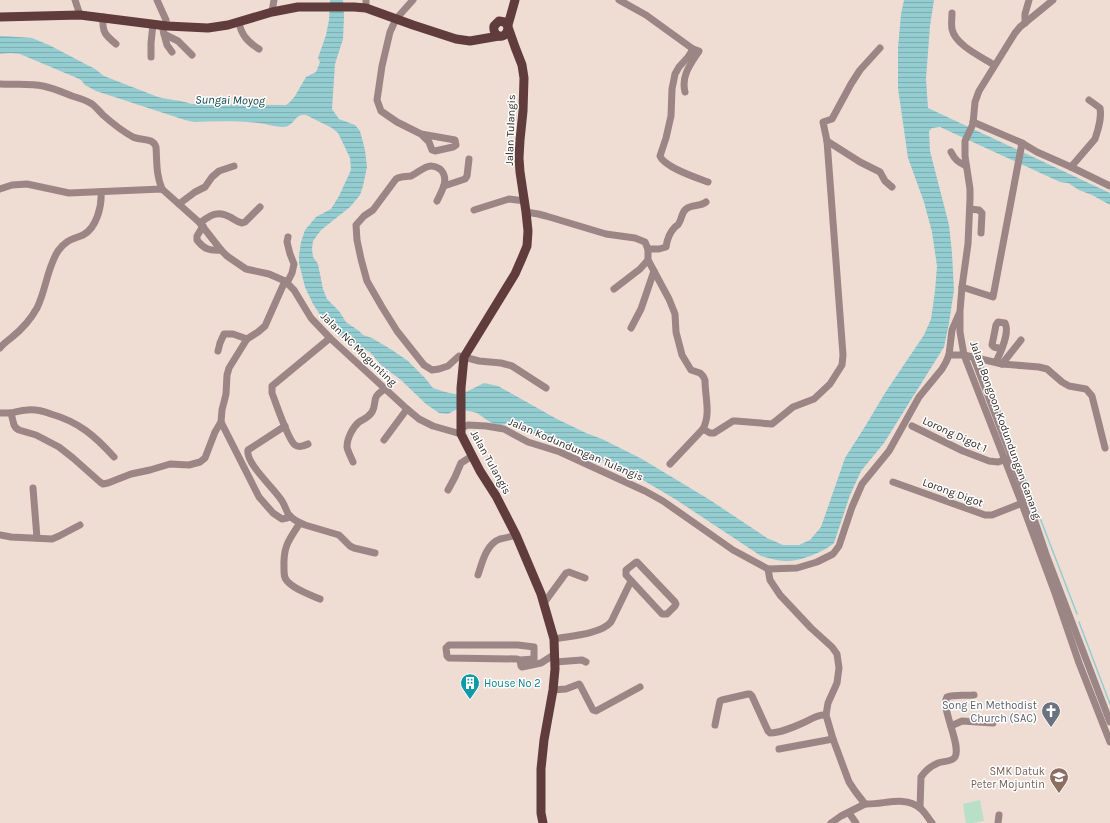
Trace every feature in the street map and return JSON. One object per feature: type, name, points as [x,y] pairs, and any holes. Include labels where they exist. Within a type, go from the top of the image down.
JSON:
[{"type":"main road","points":[[0,17],[80,15],[103,17],[162,28],[208,28],[239,22],[272,12],[298,7],[354,7],[366,4],[396,19],[456,39],[470,41],[498,34],[504,36],[508,32],[506,25],[514,2]]},
{"type":"main road","points":[[498,34],[495,24],[506,25]]},
{"type":"main road","name":"Jalan Tulangis","points":[[506,25],[522,65],[524,78],[519,158],[528,231],[527,246],[515,274],[464,357],[461,388],[461,431],[472,456],[496,496],[516,535],[544,603],[554,639],[556,660],[541,769],[541,813],[543,823]]},
{"type":"main road","name":"Jalan Tulangis","points":[[498,34],[514,47]]},
{"type":"street","points":[[75,0],[80,15]]},
{"type":"street","points":[[151,57],[151,44],[166,20],[157,0]]},
{"type":"street","points":[[272,12],[274,0]]},
{"type":"street","points":[[413,0],[396,19],[390,32],[386,46],[377,100],[381,111],[396,122],[431,139]]},
{"type":"street","points":[[619,0],[646,15],[693,49],[698,51],[688,69],[683,84],[685,92]]},
{"type":"street","points":[[1025,22],[1025,14],[1029,0]]},
{"type":"street","name":"Jalan Bongoon Kodundungan Ganang","points":[[1053,0],[1025,22],[1015,33],[994,65],[977,96],[974,108],[973,123],[965,141],[964,156],[970,189],[970,209],[968,244],[960,310],[960,332],[964,355],[1025,502],[1079,663],[1110,742]]},
{"type":"street","points":[[952,13],[952,29],[958,41],[994,65]]},
{"type":"street","points":[[103,17],[103,31],[108,38],[116,44]]},
{"type":"street","points":[[239,22],[240,29],[244,36],[250,43],[259,49]]},
{"type":"street","points":[[162,28],[167,45],[172,52]]},
{"type":"street","points":[[162,28],[192,55]]},
{"type":"street","points":[[703,430],[714,433],[736,420],[772,424],[793,407],[814,399],[830,384],[842,366],[843,356],[827,141],[823,122],[832,119],[850,84],[860,70],[880,48]]},
{"type":"street","points":[[693,49],[688,57],[678,67],[675,74],[672,89],[671,116],[660,156],[663,160],[685,173],[708,182]]},
{"type":"street","points":[[0,84],[26,84],[42,86],[56,89],[83,99],[98,108],[103,115],[135,138],[152,141],[156,147],[157,170],[162,189],[70,194],[27,184],[12,185],[0,189]]},
{"type":"street","points":[[1071,167],[1095,139],[1097,134],[1101,112],[1100,108],[1089,100]]},
{"type":"street","points":[[973,123],[1110,186]]},
{"type":"street","points":[[827,141],[860,162],[880,172],[885,181],[892,187]]},
{"type":"street","points":[[962,287],[993,297],[1021,145]]},
{"type":"street","points":[[951,152],[954,159],[966,166]]},
{"type":"street","points":[[444,186],[465,179],[467,176],[469,159]]},
{"type":"street","points":[[179,204],[195,192],[205,187],[212,177],[220,171],[234,166]]},
{"type":"street","points":[[437,201],[444,186],[445,178],[442,171],[436,167],[425,167],[409,176],[396,179],[373,210],[364,216],[356,225],[357,240],[367,281],[382,308],[397,331],[424,365],[432,370],[448,366],[459,356],[478,361],[501,362],[508,364],[546,388]]},
{"type":"street","name":"Jalan NC Mogunting","points":[[162,189],[202,224],[227,256],[246,268],[269,274],[286,282],[294,290],[311,318],[330,338],[419,419],[433,426],[461,431]]},
{"type":"street","points":[[0,348],[33,314],[41,298],[52,264],[59,250],[72,238],[83,235],[91,229],[98,216],[101,205],[101,192]]},
{"type":"street","points":[[474,210],[508,199],[525,201]]},
{"type":"street","points":[[648,248],[659,249],[666,247],[667,239],[680,222],[682,214],[685,210],[687,208],[702,205],[706,202]]},
{"type":"street","points":[[221,250],[207,250],[197,240],[202,224],[209,216],[221,213],[242,223],[245,222],[260,207]]},
{"type":"street","points":[[970,209],[979,210],[982,213],[981,233]]},
{"type":"street","points":[[526,212],[546,216],[606,234],[636,238],[645,242],[648,248],[648,260],[669,299],[675,314],[676,332],[684,360],[691,370],[700,373],[705,380],[707,419],[703,430],[670,464]]},
{"type":"street","points":[[11,413],[16,428],[46,440],[73,458],[100,482],[106,484],[131,474],[170,464],[189,465],[200,462],[205,458],[215,432],[221,422],[229,368],[247,339],[265,326],[286,282],[292,273],[294,264],[287,242],[288,237]]},
{"type":"street","points":[[614,289],[640,269],[648,260]]},
{"type":"street","points":[[631,328],[641,309],[654,271]]},
{"type":"street","points":[[715,725],[720,701],[748,694],[752,696],[768,731],[770,732],[789,728],[822,715],[837,683],[839,668],[837,654],[832,647],[803,620],[780,595],[770,580],[768,569],[801,566],[829,556],[839,546],[852,507],[862,484],[889,451],[919,397],[942,369],[949,355],[952,330],[960,310]]},
{"type":"street","points":[[218,351],[224,334],[233,334],[247,339]]},
{"type":"street","points":[[308,444],[298,447],[287,434],[272,393],[272,386],[330,338]]},
{"type":"street","points":[[999,363],[1021,340]]},
{"type":"street","points":[[999,363],[1002,349]]},
{"type":"street","points":[[949,355],[973,356],[999,363],[1047,369],[1069,386],[1082,388],[1089,391],[1092,396],[1105,448]]},
{"type":"street","points":[[973,356],[1008,459]]},
{"type":"street","points":[[353,462],[347,446],[353,428],[368,417],[373,411],[376,396],[385,389]]},
{"type":"street","points":[[384,440],[407,409]]},
{"type":"street","points":[[0,412],[11,413],[26,410],[38,410],[72,421],[86,430],[114,457]]},
{"type":"street","points":[[221,422],[260,497],[273,513],[282,519],[290,516]]},
{"type":"street","name":"Jalan Kodundungan Tulangis","points":[[461,431],[468,425],[504,429],[528,442],[560,452],[621,479],[663,501],[733,550],[768,569]]},
{"type":"street","points":[[285,426],[249,449],[247,452],[251,462],[259,474],[282,500],[290,516],[300,523],[342,536],[350,546],[375,553]]},
{"type":"street","name":"Lorong Digot 1","points":[[912,426],[989,461],[998,462],[1008,459]]},
{"type":"street","points":[[448,490],[461,463],[472,456]]},
{"type":"street","name":"Lorong Digot","points":[[893,482],[985,515],[992,515],[1025,502]]},
{"type":"street","points":[[33,488],[37,538]]},
{"type":"street","points":[[1032,522],[1047,557],[1110,722]]},
{"type":"street","points":[[300,523],[284,550],[284,577],[295,588],[320,599]]},
{"type":"street","points":[[0,535],[11,537],[52,538],[80,525]]},
{"type":"street","points":[[478,575],[486,553],[495,541],[516,535]]},
{"type":"street","points":[[637,562],[675,602],[675,606],[667,614],[662,614],[631,581],[626,575],[626,570],[637,562]]},
{"type":"street","points":[[544,603],[566,573],[569,572],[585,578]]},
{"type":"street","points":[[554,639],[596,631],[607,626],[611,622],[631,581]]},
{"type":"street","points":[[449,644],[518,645],[534,647],[534,659],[520,660],[508,658],[449,658],[447,656],[446,648],[449,644]]},
{"type":"street","points":[[520,660],[522,667],[556,660],[582,660],[586,662]]},
{"type":"street","points":[[553,690],[566,689],[579,684],[593,710],[596,711],[640,687]]},
{"type":"street","points":[[920,808],[921,777],[923,774],[936,764],[953,760],[956,756],[945,703],[947,697],[974,694]]},
{"type":"street","points":[[822,715],[829,740],[849,782],[855,791],[858,808],[856,823]]},
{"type":"street","points":[[950,726],[962,721],[993,723]]},
{"type":"street","points":[[779,749],[829,740]]},
{"type":"street","points":[[831,823],[858,808],[873,804],[901,801],[920,808],[932,823]]},
{"type":"green space","points":[[980,800],[984,821],[966,823],[963,804]]},
{"type":"water","points":[[330,0],[343,0],[344,16],[343,39],[335,64],[332,109],[339,119],[355,125],[360,131],[365,150],[367,167],[360,195],[350,207],[321,230],[313,241],[312,249],[313,257],[318,264],[323,289],[327,299],[339,311],[346,322],[363,335],[372,338],[408,361],[433,388],[460,395],[484,383],[498,386],[555,418],[642,459],[710,500],[767,538],[783,545],[799,545],[810,540],[821,527],[845,458],[885,393],[924,335],[931,319],[937,266],[932,232],[924,202],[908,158],[898,88],[898,48],[901,14],[904,0],[934,0],[930,26],[926,79],[928,108],[1110,193],[1110,205],[1068,183],[1060,182],[940,127],[932,128],[929,131],[930,151],[949,225],[952,253],[954,290],[944,347],[884,443],[861,471],[850,495],[834,543],[820,552],[801,559],[782,561],[761,556],[675,499],[636,476],[611,464],[530,432],[505,424],[498,426],[477,413],[457,409],[448,414],[439,413],[426,404],[401,380],[381,365],[370,352],[345,340],[325,322],[313,304],[305,287],[299,263],[299,255],[305,230],[316,217],[331,209],[351,170],[350,158],[338,133],[332,128],[306,115],[299,116],[290,125],[283,127],[251,122],[194,122],[185,120],[96,91],[85,85],[77,78],[20,54],[0,54],[0,36],[32,38],[49,45],[95,69],[104,76],[158,97],[192,104],[286,105],[295,96],[306,77],[316,72],[320,62],[318,58],[326,35],[329,20]]},
{"type":"waterway","points":[[981,361],[1006,427]]},
{"type":"waterway","points":[[1011,441],[1014,449]]},
{"type":"waterway","points":[[1015,453],[1077,614]]},
{"type":"waterway","points":[[1079,622],[1110,704]]},
{"type":"place","name":"House No 2","points":[[470,700]]},
{"type":"place","name":"Song En Methodist Church (SAC)","points":[[1051,728]]},
{"type":"place","name":"SMK Datuk Peter Mojuntin","points":[[1059,794]]},
{"type":"water label","name":"Sungai Moyog","points":[[230,100]]}]
